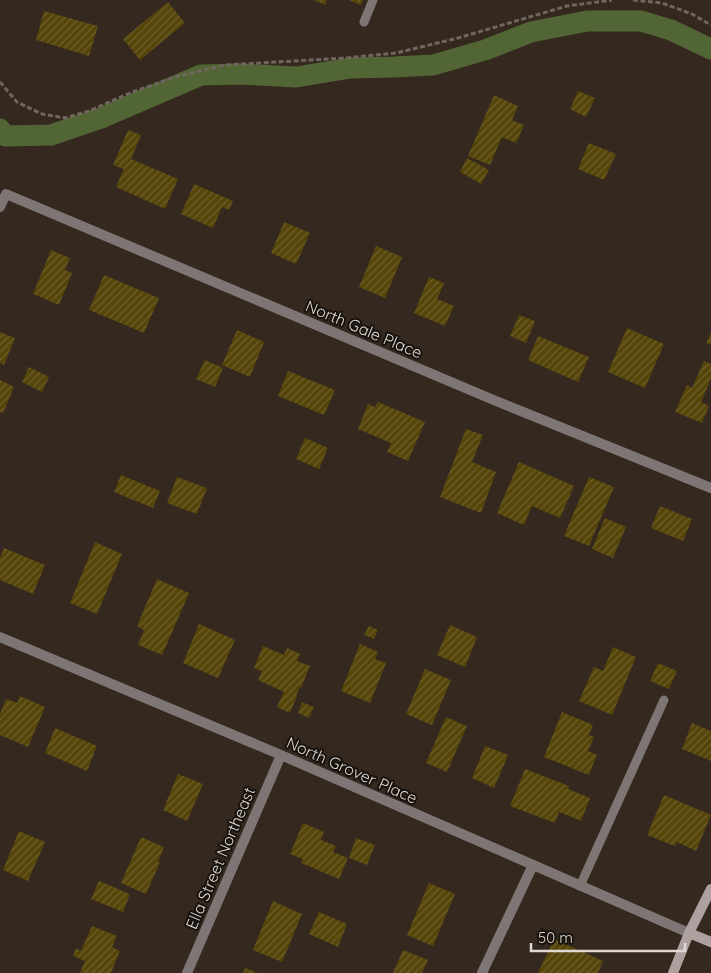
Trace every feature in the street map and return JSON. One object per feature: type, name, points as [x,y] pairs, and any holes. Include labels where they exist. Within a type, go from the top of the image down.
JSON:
[{"type":"street","name":"North Gale Place","points":[[0,207],[6,194],[488,397],[711,488]]},
{"type":"street","name":"North Grover Place","points":[[0,637],[281,755],[689,933]]},
{"type":"street","name":"Ella Street Northeast","points":[[187,973],[281,755]]},
{"type":"street","points":[[482,973],[533,865]]},
{"type":"street","points":[[672,973],[711,889]]},
{"type":"street","points":[[689,933],[711,942]]},
{"type":"lane","points":[[364,22],[373,0]]},
{"type":"lane","points":[[580,886],[664,700]]},
{"type":"path","points":[[0,82],[17,102],[42,114],[64,118],[90,111],[130,93],[178,76],[226,65],[396,53],[458,38],[567,6],[612,0]]},
{"type":"path","points":[[633,0],[662,3],[692,14],[711,25]]},
{"type":"building","points":[[314,0],[327,0],[325,5]]},
{"type":"building","points":[[349,0],[363,0],[361,5]]},
{"type":"building","points":[[168,2],[185,23],[140,60],[123,39]]},
{"type":"building","points":[[44,11],[98,26],[89,56],[36,40]]},
{"type":"building","points":[[578,91],[595,98],[586,117],[570,109]]},
{"type":"building","points":[[494,95],[518,106],[512,120],[524,125],[516,143],[502,137],[490,165],[468,156]]},
{"type":"building","points":[[128,130],[141,135],[131,159],[178,179],[165,209],[116,187],[124,169],[113,165]]},
{"type":"building","points":[[589,143],[616,154],[604,180],[578,169]]},
{"type":"building","points":[[467,158],[489,170],[481,184],[460,172]]},
{"type":"building","points":[[194,184],[233,201],[229,210],[222,207],[213,228],[181,214]]},
{"type":"building","points":[[284,222],[310,233],[296,264],[271,253]]},
{"type":"building","points":[[376,246],[402,257],[385,298],[359,287]]},
{"type":"building","points":[[51,250],[70,258],[65,270],[72,273],[59,305],[33,294]]},
{"type":"building","points":[[104,275],[159,298],[144,333],[89,310]]},
{"type":"building","points":[[429,277],[444,283],[437,299],[454,306],[445,326],[414,313]]},
{"type":"building","points":[[519,315],[535,321],[526,343],[510,336]]},
{"type":"building","points":[[627,328],[664,344],[645,388],[608,372]]},
{"type":"building","points":[[237,330],[264,342],[250,377],[222,365]]},
{"type":"building","points":[[0,332],[15,338],[4,365],[0,363]]},
{"type":"building","points":[[711,332],[711,345],[706,343]]},
{"type":"building","points":[[538,336],[589,357],[578,382],[528,360]]},
{"type":"building","points":[[205,360],[223,368],[215,387],[196,379]]},
{"type":"building","points":[[704,361],[711,364],[711,379],[701,402],[709,406],[702,423],[675,412],[687,385],[692,388]]},
{"type":"building","points":[[29,367],[49,377],[42,392],[22,382]]},
{"type":"building","points":[[288,371],[335,390],[324,415],[278,396]]},
{"type":"building","points":[[0,380],[14,387],[3,413],[0,412]]},
{"type":"building","points":[[378,402],[425,422],[408,461],[387,452],[391,443],[358,429],[368,404],[375,407]]},
{"type":"building","points":[[466,429],[483,435],[472,462],[496,472],[481,513],[440,497]]},
{"type":"building","points":[[305,438],[328,448],[319,469],[296,459]]},
{"type":"building","points":[[519,462],[574,486],[560,518],[532,506],[524,525],[497,513]]},
{"type":"building","points":[[121,475],[160,491],[153,508],[114,492]]},
{"type":"building","points":[[177,477],[207,488],[197,514],[167,503]]},
{"type":"building","points":[[589,477],[614,487],[589,546],[564,536]]},
{"type":"building","points":[[660,506],[692,519],[683,541],[651,528]]},
{"type":"building","points":[[605,518],[626,527],[613,558],[592,549]]},
{"type":"building","points":[[95,542],[122,554],[97,614],[70,603]]},
{"type":"building","points":[[4,548],[45,565],[33,594],[0,580],[0,558]]},
{"type":"building","points":[[157,579],[189,593],[162,655],[138,645],[144,630],[137,626]]},
{"type":"building","points":[[199,624],[235,640],[218,678],[183,663]]},
{"type":"building","points":[[450,625],[477,637],[465,667],[437,655]]},
{"type":"building","points":[[369,626],[378,630],[374,639],[364,635]]},
{"type":"building","points":[[360,644],[378,652],[375,659],[386,663],[370,703],[341,691]]},
{"type":"building","points":[[263,646],[284,655],[287,648],[300,654],[297,661],[310,666],[290,713],[277,707],[284,692],[258,680],[262,671],[254,668]]},
{"type":"building","points":[[613,647],[636,657],[612,715],[579,701],[594,667],[603,671]]},
{"type":"building","points":[[658,663],[677,671],[669,689],[650,681]]},
{"type":"building","points":[[425,669],[451,680],[432,725],[406,714]]},
{"type":"building","points":[[20,696],[45,707],[28,747],[0,735],[0,714],[6,699],[17,703]]},
{"type":"building","points":[[302,702],[314,707],[309,718],[298,713]]},
{"type":"building","points":[[562,712],[593,725],[589,735],[594,737],[588,751],[597,755],[589,775],[544,757]]},
{"type":"building","points":[[446,717],[467,726],[447,772],[426,763]]},
{"type":"building","points":[[692,723],[711,731],[711,761],[682,749]]},
{"type":"building","points":[[55,728],[97,746],[87,771],[45,753]]},
{"type":"building","points":[[485,746],[508,755],[494,788],[472,778]]},
{"type":"building","points":[[525,769],[569,786],[568,789],[590,798],[581,821],[559,812],[555,823],[510,806]]},
{"type":"building","points":[[178,774],[203,784],[187,821],[163,810]]},
{"type":"building","points":[[664,795],[711,815],[696,851],[677,842],[675,846],[647,835]]},
{"type":"building","points":[[303,823],[324,832],[321,840],[336,846],[333,852],[348,858],[339,879],[301,863],[303,859],[290,854]]},
{"type":"building","points":[[19,831],[45,842],[28,881],[3,870]]},
{"type":"building","points":[[141,837],[164,847],[158,862],[160,862],[146,894],[121,883]]},
{"type":"building","points":[[356,838],[375,845],[367,865],[349,858]]},
{"type":"building","points":[[99,881],[130,894],[123,912],[91,899]]},
{"type":"building","points":[[429,883],[455,894],[433,946],[407,935]]},
{"type":"building","points":[[273,901],[302,914],[282,962],[253,950]]},
{"type":"building","points":[[319,912],[347,924],[338,947],[309,934]]},
{"type":"building","points":[[92,926],[117,936],[112,947],[120,951],[111,973],[80,973],[85,961],[73,956],[76,948],[81,951]]},
{"type":"building","points":[[554,939],[603,961],[598,973],[538,973]]},
{"type":"building","points":[[403,950],[428,960],[422,973],[393,973]]},
{"type":"building","points":[[245,968],[258,973],[243,973]]},
{"type":"waterway","points":[[0,129],[6,136],[51,135],[101,118],[201,75],[242,74],[296,77],[351,68],[433,65],[485,50],[531,32],[587,21],[641,21],[671,30],[711,49]]}]
